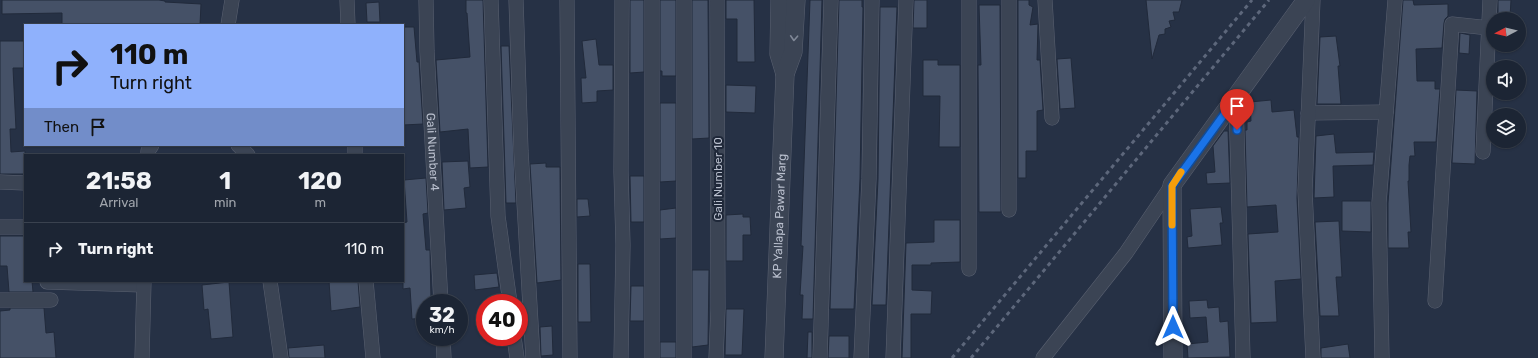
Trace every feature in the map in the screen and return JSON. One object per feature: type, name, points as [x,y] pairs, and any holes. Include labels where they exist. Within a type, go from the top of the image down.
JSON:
[{"type":"street","points":[[228,24],[232,0]]},
{"type":"street","points":[[347,0],[348,24]]},
{"type":"street","name":"Gali Number 4","points":[[426,0],[427,51],[440,294]]},
{"type":"street","points":[[491,0],[498,216],[509,294]]},
{"type":"street","points":[[516,0],[522,167],[533,358]]},
{"type":"street","points":[[567,0],[570,358]]},
{"type":"street","points":[[621,358],[623,245],[621,172],[622,0]]},
{"type":"street","points":[[652,0],[652,358]]},
{"type":"street","points":[[684,0],[684,358]]},
{"type":"street","name":"Gali Number 10","points":[[716,358],[718,309],[717,0]]},
{"type":"street","name":"KP Yallapa Pawar Marg","points":[[780,0],[779,54],[785,74]]},
{"type":"street","name":"KP Yallapa Pawar Marg","points":[[774,358],[785,74],[793,52],[796,0]]},
{"type":"street","points":[[820,358],[831,0]]},
{"type":"street","points":[[862,358],[869,179],[872,0]]},
{"type":"street","points":[[893,358],[906,0]]},
{"type":"street","points":[[969,0],[969,269]]},
{"type":"street","points":[[1009,0],[1009,210]]},
{"type":"street","points":[[1045,0],[1052,118]]},
{"type":"street","points":[[1043,358],[1126,253],[1172,186],[1306,0]]},
{"type":"street","points":[[1312,358],[1305,191],[1313,0]]},
{"type":"street","points":[[1382,358],[1379,203],[1395,0]]},
{"type":"street","points":[[1490,0],[1490,12]]},
{"type":"street","points":[[1436,301],[1452,24],[1486,28]]},
{"type":"street","points":[[1483,152],[1488,52]]},
{"type":"street","points":[[1236,98],[1243,358]]},
{"type":"street","points":[[1308,113],[1386,112]]},
{"type":"street","points":[[239,146],[247,154]]},
{"type":"street","points":[[0,182],[24,183]]},
{"type":"street","points":[[1172,186],[1174,358]]},
{"type":"street","points":[[0,227],[24,228]]},
{"type":"street","points":[[47,282],[144,283],[142,358]]},
{"type":"street","points":[[270,282],[281,358]]},
{"type":"street","points":[[366,282],[373,358]]},
{"type":"street","points":[[0,300],[51,300]]},
{"type":"street","points":[[443,346],[444,358]]},
{"type":"street","points":[[515,346],[517,358]]},
{"type":"building","points":[[2,0],[159,0],[165,2],[201,4],[200,24],[62,24],[62,13],[2,14]]},
{"type":"building","points":[[466,0],[483,0],[488,167],[470,168],[468,129],[440,132],[436,60],[470,57]]},
{"type":"building","points":[[630,0],[644,0],[644,72],[630,73]]},
{"type":"building","points":[[660,0],[676,0],[676,76],[662,76],[662,71],[660,71]]},
{"type":"building","points":[[692,0],[708,0],[709,138],[692,139]]},
{"type":"building","points":[[726,0],[754,0],[755,62],[737,62],[737,19],[726,19]]},
{"type":"building","points":[[810,0],[822,0],[813,319],[802,319],[803,295],[800,295],[803,246],[801,246]]},
{"type":"building","points":[[839,0],[862,0],[863,7],[860,179],[854,309],[830,309]]},
{"type":"building","points":[[914,0],[927,0],[927,28],[913,28]]},
{"type":"building","points":[[1018,0],[1029,0],[1029,5],[1033,7],[1030,25],[1038,24],[1037,60],[1040,60],[1043,110],[1037,111],[1037,151],[1026,151],[1026,178],[1018,178]]},
{"type":"building","points":[[1146,0],[1182,0],[1179,12],[1173,12],[1175,20],[1169,21],[1171,27],[1165,29],[1165,34],[1159,35],[1152,59]]},
{"type":"building","points":[[1403,0],[1413,0],[1414,5],[1448,4],[1448,16],[1444,23],[1442,48],[1416,49],[1417,81],[1435,81],[1435,89],[1440,89],[1436,142],[1414,142],[1415,156],[1410,156],[1408,181],[1411,232],[1408,232],[1409,248],[1388,248],[1388,203]]},
{"type":"building","points":[[1498,0],[1511,0],[1510,12],[1498,12]]},
{"type":"building","points":[[379,2],[380,22],[367,22],[366,3]]},
{"type":"building","points":[[979,5],[1000,5],[1001,212],[979,212],[978,65],[981,65]]},
{"type":"building","points":[[880,7],[897,7],[886,305],[872,305],[878,179]]},
{"type":"building","points":[[404,27],[414,27],[417,62],[419,62],[423,124],[404,125]]},
{"type":"building","points":[[1460,33],[1470,35],[1469,54],[1459,53]]},
{"type":"building","points":[[1336,36],[1340,66],[1338,66],[1341,104],[1317,104],[1320,37]]},
{"type":"building","points":[[596,39],[599,65],[613,65],[613,90],[597,91],[597,102],[582,103],[581,78],[586,78],[582,41]]},
{"type":"building","points":[[0,41],[24,41],[24,68],[13,68],[16,129],[10,129],[11,152],[25,151],[24,174],[0,174]]},
{"type":"building","points":[[501,46],[509,46],[516,203],[506,203]]},
{"type":"building","points":[[1071,58],[1075,108],[1060,109],[1057,59]]},
{"type":"building","points":[[923,60],[938,60],[938,65],[960,65],[960,147],[939,147],[940,96],[923,96]]},
{"type":"building","points":[[726,85],[756,86],[755,113],[726,112]]},
{"type":"building","points":[[1456,90],[1477,91],[1475,164],[1452,163]]},
{"type":"building","points":[[1271,100],[1272,112],[1294,110],[1297,137],[1299,137],[1297,198],[1301,279],[1275,281],[1277,322],[1251,323],[1248,234],[1278,232],[1276,205],[1247,207],[1245,130],[1247,130],[1247,122],[1251,121],[1250,102]]},
{"type":"building","points":[[660,103],[676,103],[676,181],[660,182]]},
{"type":"building","points":[[1224,131],[1228,131],[1230,183],[1207,184],[1206,173],[1215,172],[1213,146]]},
{"type":"building","points":[[1334,134],[1336,153],[1374,152],[1373,165],[1333,166],[1334,197],[1314,198],[1316,136]]},
{"type":"building","points":[[468,161],[470,187],[464,188],[466,208],[444,210],[442,162]]},
{"type":"building","points":[[546,163],[546,167],[560,167],[561,280],[537,283],[530,164]]},
{"type":"building","points":[[630,176],[644,176],[644,222],[631,222]]},
{"type":"building","points":[[426,178],[428,213],[423,214],[426,250],[430,250],[431,294],[416,294],[416,319],[412,319],[410,288],[403,289],[404,223],[407,222],[404,180]]},
{"type":"building","points":[[577,199],[588,199],[590,216],[577,217]]},
{"type":"building","points":[[1342,201],[1371,201],[1371,232],[1342,231]]},
{"type":"building","points":[[1221,207],[1223,223],[1220,223],[1222,245],[1188,248],[1187,237],[1192,236],[1190,209]]},
{"type":"building","points":[[676,208],[676,238],[660,239],[660,210]]},
{"type":"building","points":[[743,214],[743,217],[750,217],[751,235],[743,235],[743,261],[726,261],[726,215]]},
{"type":"building","points":[[934,220],[960,220],[960,262],[912,265],[912,290],[932,291],[931,314],[911,314],[911,358],[902,358],[906,243],[934,242]]},
{"type":"building","points":[[1339,221],[1342,277],[1336,277],[1339,316],[1320,316],[1315,222]]},
{"type":"building","points":[[0,236],[24,236],[24,282],[32,282],[33,292],[9,292],[7,266],[0,266]]},
{"type":"building","points":[[578,264],[590,264],[591,322],[578,322]]},
{"type":"building","points":[[692,270],[709,270],[708,345],[692,347]]},
{"type":"building","points":[[497,273],[499,287],[475,290],[474,275]]},
{"type":"building","points":[[229,282],[233,337],[211,339],[208,309],[204,310],[202,285]]},
{"type":"building","points":[[329,282],[358,282],[360,307],[331,311]]},
{"type":"building","points":[[631,286],[644,286],[644,321],[630,321]]},
{"type":"building","points":[[1207,300],[1208,308],[1219,307],[1220,322],[1228,321],[1230,357],[1188,358],[1187,344],[1208,342],[1206,317],[1190,318],[1189,301]]},
{"type":"building","points":[[10,308],[44,308],[46,333],[54,332],[56,358],[0,358],[0,311],[10,310]]},
{"type":"building","points":[[726,309],[744,309],[742,355],[725,355]]},
{"type":"building","points":[[552,326],[553,355],[541,356],[540,327]]},
{"type":"building","points":[[808,332],[812,332],[812,358],[807,358]]},
{"type":"building","points":[[829,336],[849,336],[849,358],[828,358]]},
{"type":"building","points":[[660,342],[676,342],[676,358],[660,358]]},
{"type":"building","points":[[1348,344],[1350,358],[1321,358],[1321,348]]},
{"type":"building","points":[[324,345],[325,358],[289,358],[288,348]]},
{"type":"railway","points":[[952,358],[1252,0]]},
{"type":"railway","points":[[971,358],[1269,0]]},
{"type":"slow traffic","points":[[1172,225],[1172,186],[1181,172]]},
{"type":"route","points":[[1173,327],[1172,186],[1236,98],[1237,130]]}]
